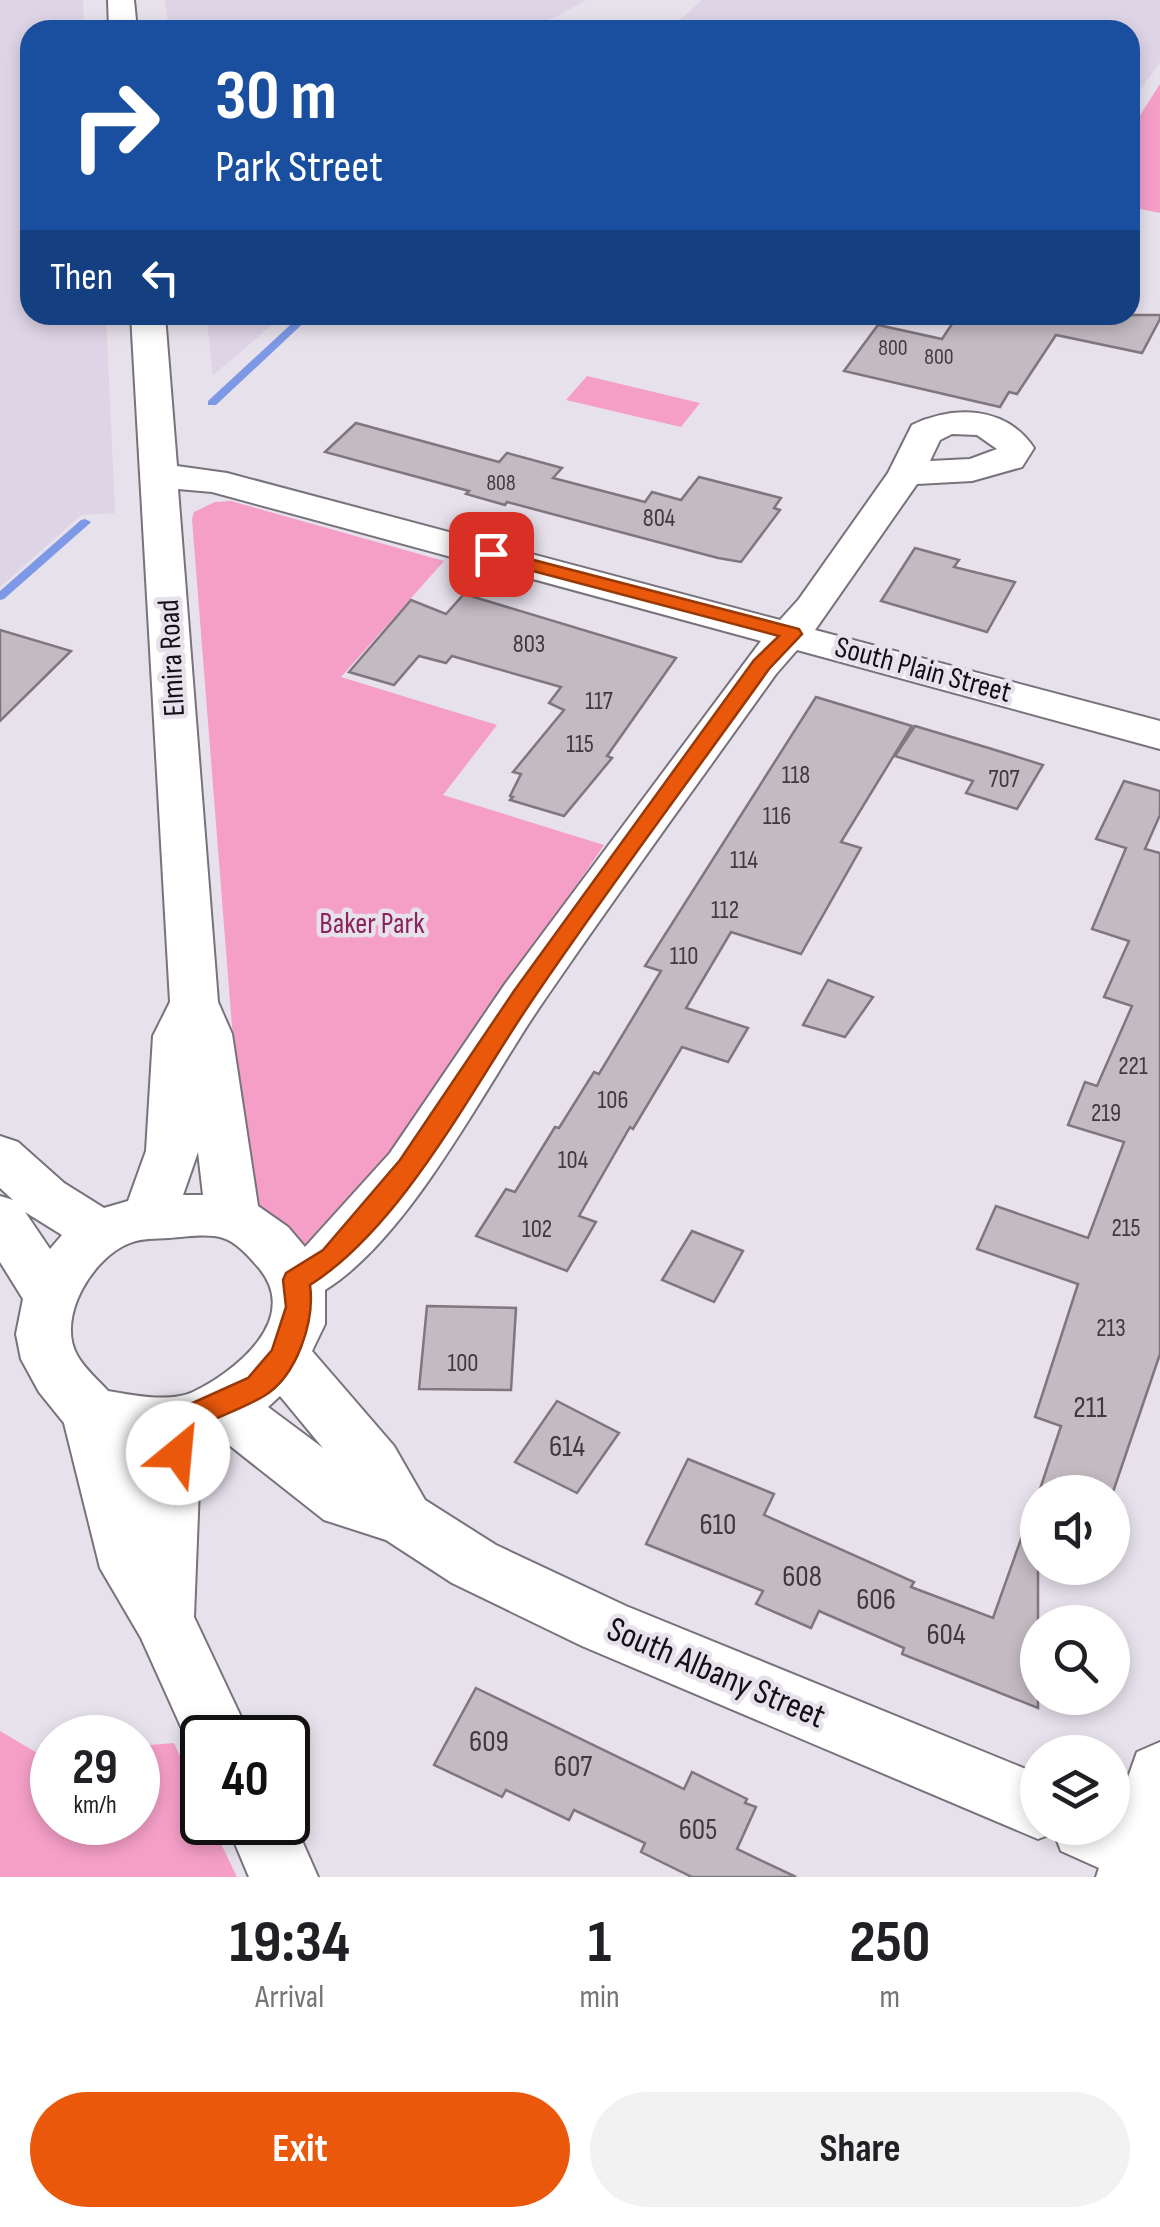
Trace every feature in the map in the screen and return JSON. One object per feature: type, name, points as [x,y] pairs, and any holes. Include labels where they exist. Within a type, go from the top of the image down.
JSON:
[{"type":"street","name":"Elmira Road","points":[[149,325],[162,476],[194,1002],[207,1034],[233,1218]]},
{"type":"street","points":[[296,1280],[332,1258],[409,1167],[522,996],[750,680],[792,634],[906,473]]},
{"type":"street","name":"South Plain Street","points":[[162,476],[214,481],[1160,735]]},
{"type":"street","name":"Elmira Road","points":[[125,1226],[172,1151],[178,1036],[194,1002]]},
{"type":"street","points":[[0,1156],[45,1198],[125,1226],[233,1218],[282,1253],[296,1280],[300,1307],[283,1355],[258,1386],[202,1412],[141,1422],[91,1413]]},
{"type":"street","points":[[0,1217],[50,1295]]},
{"type":"street","points":[[125,1226],[50,1295],[46,1350],[56,1371],[91,1413],[130,1568],[163,1618],[208,1715]]},
{"type":"street","name":"South Albany Street","points":[[283,1355],[309,1392],[373,1464],[404,1519]]},
{"type":"street","points":[[163,1618],[169,1488],[202,1412]]},
{"type":"street","name":"South Albany Street","points":[[202,1412],[258,1432],[344,1501],[404,1519],[474,1564],[604,1626],[1020,1799]]},
{"type":"street","points":[[1128,1854],[1160,1774]]},
{"type":"street","points":[[269,1845],[284,1877]]},
{"type":"shaded area","points":[[0,0],[83,0],[84,20],[20,20],[20,325],[106,325],[115,513],[81,515],[0,587]]},
{"type":"shaded area","points":[[165,0],[586,0],[547,20],[168,20]]},
{"type":"shaded area","points":[[702,0],[1160,0],[1160,62],[1140,91],[1140,20],[680,20]]},
{"type":"shaded area","points":[[207,325],[272,325],[213,375]]},
{"type":"green space","points":[[1160,84],[1160,213],[1140,209],[1140,115]]},
{"type":"green space","points":[[587,376],[700,403],[681,427],[566,400]]},
{"type":"green space","name":"Baker Park","points":[[231,501],[444,561],[341,677],[497,725],[443,795],[604,845],[379,1173],[340,1218],[303,1247],[260,1207],[244,1179],[192,519],[194,512],[215,502]]},
{"type":"green space","points":[[0,1731],[30,1749],[30,1845],[160,1845],[160,1744],[174,1743],[180,1756],[180,1845],[222,1845],[237,1877],[0,1877]]},
{"type":"building","points":[[1140,315],[1160,315],[1142,353],[1056,335],[1017,394],[1009,392],[1000,407],[844,371],[878,325],[942,339],[951,325],[1140,325]]},
{"type":"building","points":[[356,423],[499,462],[507,453],[562,468],[553,478],[645,502],[652,492],[681,500],[699,477],[781,498],[774,508],[780,510],[741,562],[718,558],[507,502],[505,505],[466,494],[469,491],[325,452]]},
{"type":"building","points":[[915,548],[959,560],[954,567],[1015,582],[987,632],[881,601]]},
{"type":"building","points":[[464,594],[676,658],[607,756],[612,758],[564,816],[510,800],[521,774],[513,772],[564,710],[549,703],[561,687],[452,656],[446,663],[419,656],[394,685],[349,672],[411,600],[446,614]]},
{"type":"building","points":[[0,630],[71,651],[0,721]]},
{"type":"building","points":[[816,697],[912,726],[841,842],[861,848],[801,954],[731,932],[686,1008],[748,1028],[728,1062],[682,1047],[579,1216],[596,1222],[567,1271],[476,1236],[506,1189],[515,1192],[594,1072],[599,1074],[661,971],[645,966]]},
{"type":"building","points":[[915,726],[1043,765],[1017,809],[966,793],[973,781],[895,756]]},
{"type":"building","points":[[1124,781],[1160,791],[1160,815],[1145,849],[1160,853],[1160,1354],[1119,1475],[1045,1475],[1061,1426],[1035,1417],[1078,1284],[977,1249],[996,1206],[1088,1238],[1124,1142],[1068,1125],[1085,1082],[1097,1086],[1132,1006],[1104,997],[1129,941],[1092,929],[1126,848],[1096,839]]},
{"type":"building","points":[[828,980],[873,997],[845,1037],[803,1025]]},
{"type":"building","points":[[692,1231],[743,1251],[714,1302],[662,1280]]},
{"type":"building","points":[[427,1306],[516,1308],[511,1390],[419,1389]]},
{"type":"building","points":[[557,1401],[619,1433],[577,1493],[515,1462]]},
{"type":"building","points":[[688,1459],[774,1494],[764,1515],[914,1582],[911,1587],[993,1618],[1020,1542],[1020,1585],[1038,1585],[1038,1605],[1020,1605],[1020,1701],[902,1654],[904,1648],[819,1611],[811,1628],[756,1604],[763,1591],[646,1544]]},
{"type":"building","points":[[476,1688],[684,1789],[692,1772],[747,1799],[745,1803],[756,1807],[737,1849],[796,1877],[692,1877],[641,1852],[645,1843],[574,1810],[569,1820],[506,1790],[502,1797],[434,1765]]},
{"type":"waterway","points":[[212,403],[296,325]]},
{"type":"waterway","points":[[0,597],[85,522]]},
{"type":"route","points":[[178,1453],[187,1418],[258,1386],[283,1355],[300,1307],[296,1280],[332,1258],[409,1167],[522,996],[762,664],[792,634],[491,554]]}]
